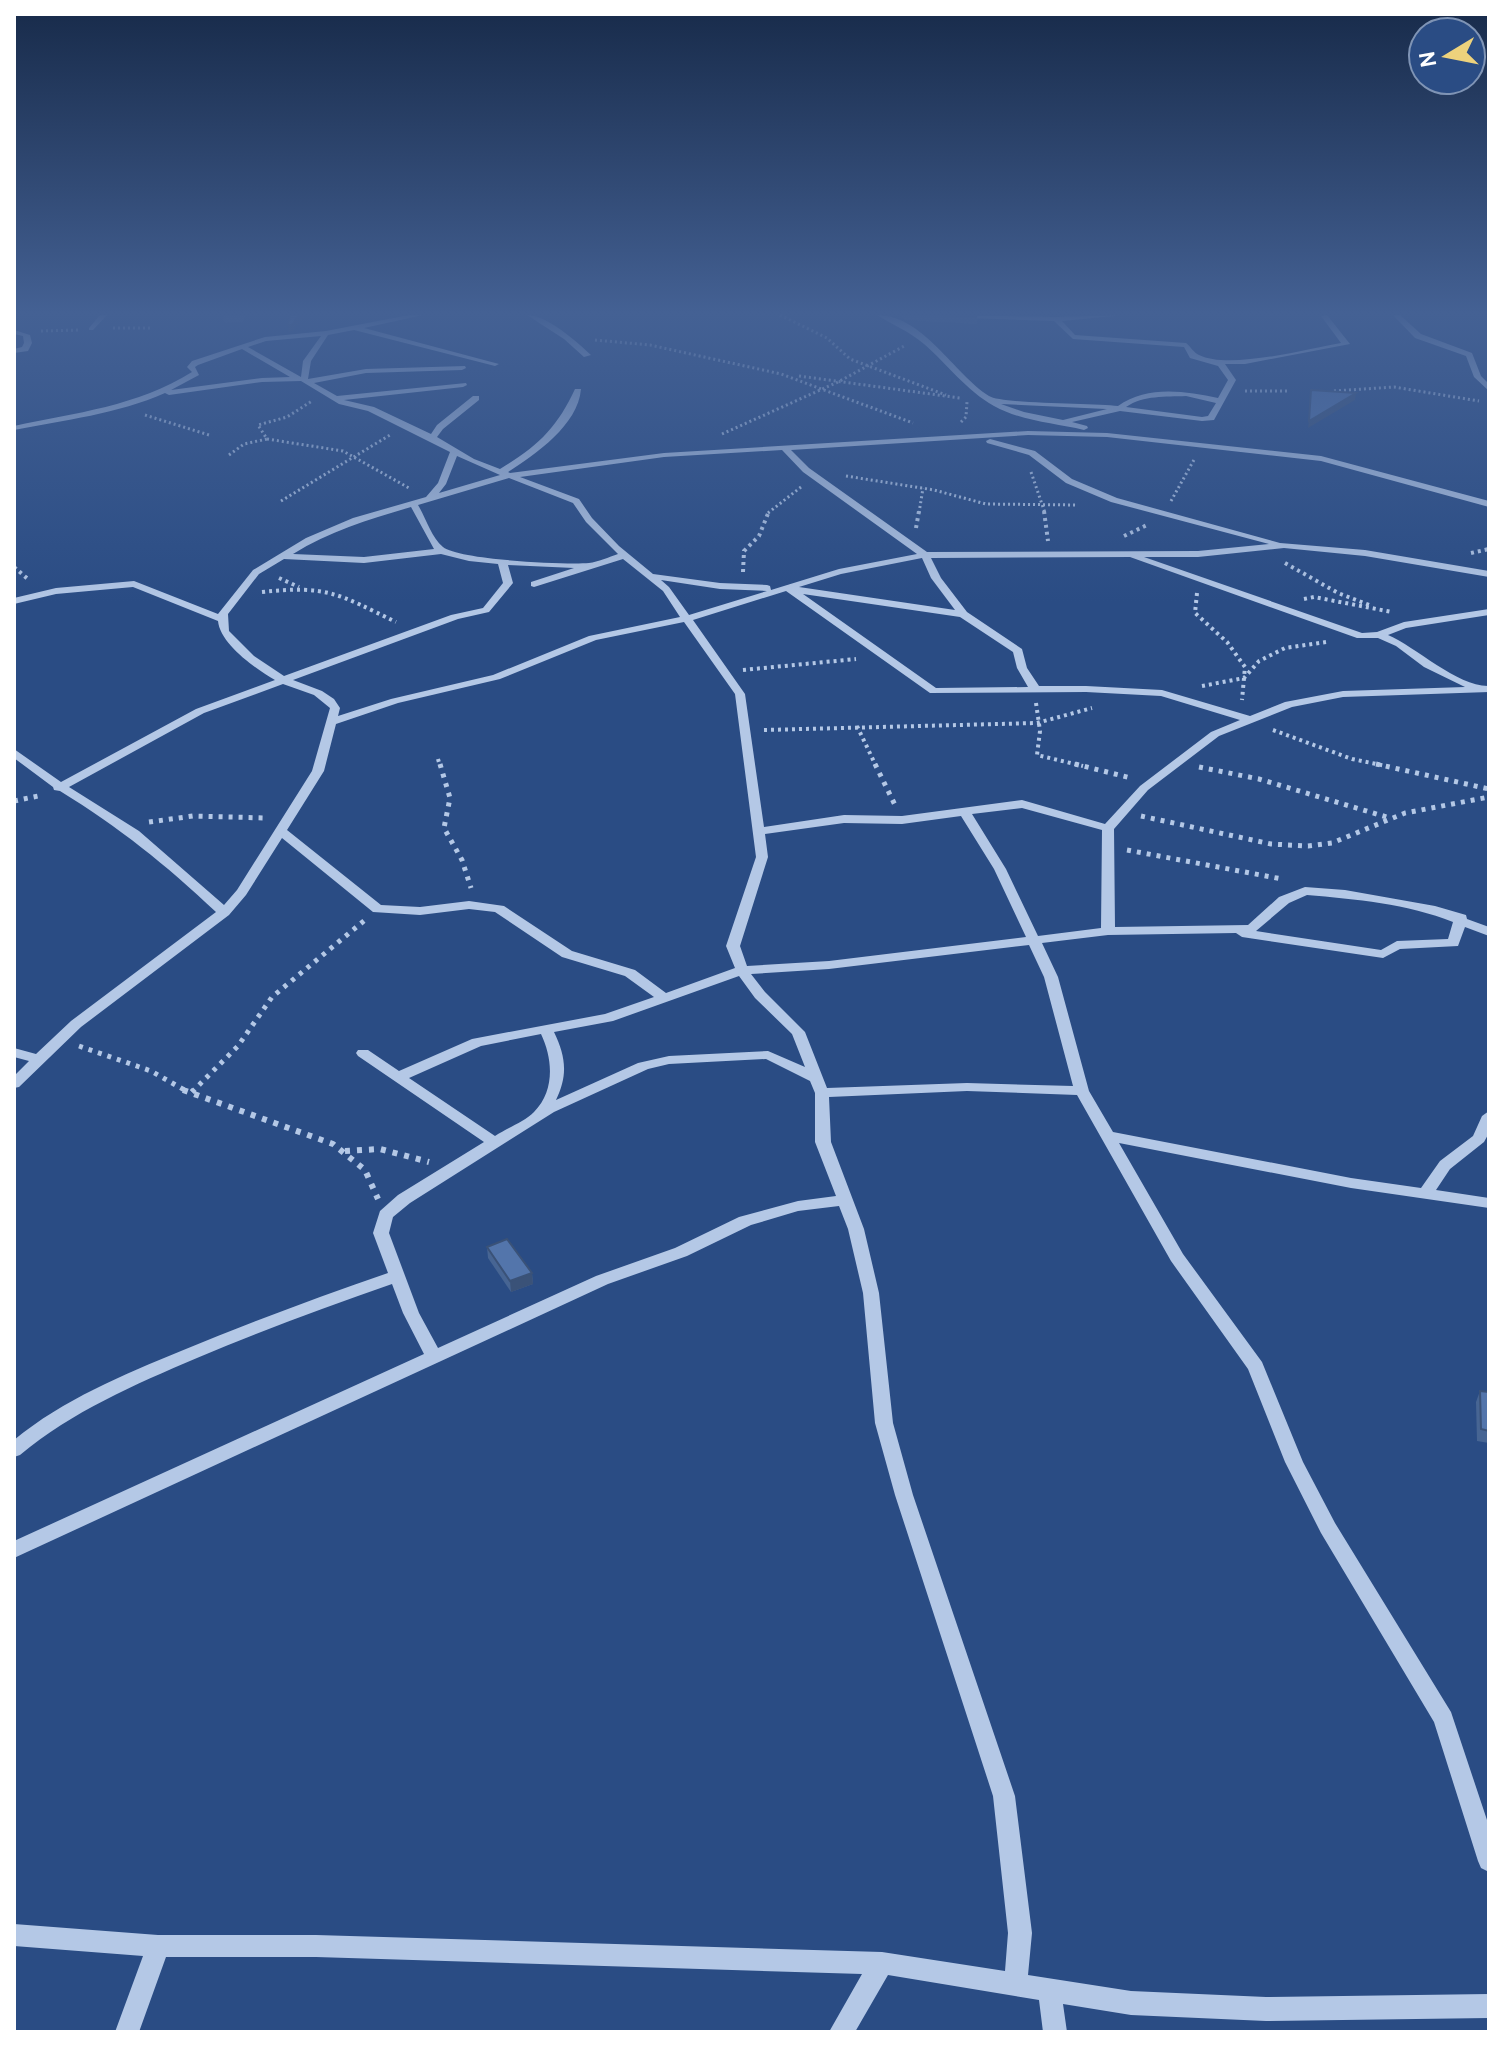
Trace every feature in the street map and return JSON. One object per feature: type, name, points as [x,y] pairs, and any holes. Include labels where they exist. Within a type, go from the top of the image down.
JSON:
[{"type":"street","points":[[14,428],[90,410]]},
{"type":"street","points":[[368,410],[504,474],[576,501],[589,520],[626,555],[655,576],[726,670],[740,694],[762,857],[733,946],[742,970],[760,995],[798,1032],[820,1086],[823,1142],[846,1200],[871,1293],[884,1423],[904,1495],[1004,1796],[1020,1933],[1015,1986]]},
{"type":"street","points":[[432,438],[461,410]]},
{"type":"street","points":[[504,474],[556,431],[572,410]]},
{"type":"street","points":[[1013,410],[1102,434]]},
{"type":"street","points":[[1028,433],[1113,410]]},
{"type":"street","points":[[1131,410],[1202,419],[1211,418],[1215,410]]},
{"type":"street","points":[[14,1084],[59,1040],[224,912],[242,892],[318,771],[335,721],[335,708],[329,699],[283,679],[238,648],[224,631],[224,620],[233,597],[256,572],[331,530],[504,474],[615,460],[978,439],[1028,433],[1102,434],[1321,459],[1489,504]]},
{"type":"street","points":[[978,439],[1028,451],[1069,481],[1160,514],[1284,545],[1365,553],[1489,574]]},
{"type":"street","points":[[784,448],[811,473],[925,555],[936,578],[963,614],[1013,647],[1038,689]]},
{"type":"street","points":[[428,499],[442,484],[454,452]]},
{"type":"street","points":[[413,503],[442,551]]},
{"type":"street","points":[[335,721],[404,698],[496,677],[593,638],[688,618],[851,569],[925,555],[1050,553],[1131,556],[1198,554],[1284,545]]},
{"type":"street","points":[[281,556],[364,560],[442,551],[502,561],[592,566]]},
{"type":"street","points":[[534,584],[626,555]]},
{"type":"street","points":[[1131,556],[1276,604],[1342,631],[1400,644],[1428,665],[1486,691]]},
{"type":"street","points":[[58,788],[200,711],[492,606],[508,583],[502,561]]},
{"type":"street","points":[[655,576],[734,587],[787,588],[963,614]]},
{"type":"street","points":[[14,601],[64,590],[134,584],[224,620]]},
{"type":"street","points":[[707,584],[720,589],[727,605]]},
{"type":"street","points":[[787,588],[934,691],[968,694],[1038,689],[1162,693],[1247,720]]},
{"type":"street","points":[[1374,636],[1424,621],[1489,612]]},
{"type":"street","points":[[1108,931],[1108,828],[1151,783],[1215,734],[1308,699],[1343,694],[1486,691]]},
{"type":"street","points":[[14,752],[58,788],[124,827],[184,874],[224,912]]},
{"type":"street","points":[[757,832],[844,819],[902,820],[1022,804],[1108,828]]},
{"type":"street","points":[[965,813],[1000,869],[1060,1003],[1082,1091],[1177,1257],[1256,1367],[1294,1462],[1328,1528],[1444,1719],[1489,1861]]},
{"type":"street","points":[[283,824],[378,909],[420,911],[479,906],[515,917],[567,954],[630,973],[666,999]]},
{"type":"street","points":[[398,1077],[477,1042],[608,1018],[742,970],[829,965],[1108,931],[1251,929],[1293,896],[1319,891],[1461,918],[1489,932]]},
{"type":"street","points":[[1229,931],[1377,954],[1387,953],[1397,945],[1453,943],[1461,918]]},
{"type":"street","points":[[539,1115],[559,1078],[560,1063],[546,1029]]},
{"type":"street","points":[[14,1052],[39,1060]]},
{"type":"street","points":[[363,1053],[496,1143]]},
{"type":"street","points":[[434,1356],[411,1313],[381,1233],[386,1215],[404,1199],[539,1115],[607,1079],[669,1060],[768,1055],[820,1086],[1082,1091]]},
{"type":"street","points":[[1426,1193],[1445,1165],[1479,1139],[1489,1116]]},
{"type":"street","points":[[1109,1136],[1351,1183],[1489,1203]]},
{"type":"street","points":[[14,1550],[602,1280],[681,1252],[745,1221],[798,1206],[846,1200]]},
{"type":"street","points":[[14,1450],[40,1426],[123,1382],[295,1310],[398,1276]]},
{"type":"street","points":[[14,1935],[158,1946],[316,1946],[882,1963],[1131,2003],[1266,2009],[1489,2006]]},
{"type":"street","points":[[127,2032],[158,1946]]},
{"type":"street","points":[[841,2032],[882,1963]]},
{"type":"street","points":[[1049,1990],[1055,2032]]},
{"type":"path","points":[[116,410],[149,416],[209,435]]},
{"type":"path","points":[[267,439],[258,425],[299,410]]},
{"type":"path","points":[[711,439],[774,410]]},
{"type":"path","points":[[882,410],[922,426]]},
{"type":"path","points":[[958,424],[966,417],[966,410]]},
{"type":"path","points":[[281,501],[295,490],[354,460],[403,425]]},
{"type":"path","points":[[229,455],[244,444],[267,439],[330,447],[428,499]]},
{"type":"path","points":[[1160,514],[1190,472],[1201,444]]},
{"type":"path","points":[[1028,451],[1032,465],[1031,478],[1048,510],[1050,553]]},
{"type":"path","points":[[734,587],[743,572],[744,551],[759,536],[768,512],[793,495],[811,473],[923,488],[986,504],[1043,505]]},
{"type":"path","points":[[915,548],[915,520],[923,505],[923,488]]},
{"type":"path","points":[[1265,547],[1303,576],[1383,610]]},
{"type":"path","points":[[1164,569],[1195,590],[1195,613],[1241,659],[1247,677]]},
{"type":"path","points":[[233,597],[296,588],[332,591],[419,632]]},
{"type":"path","points":[[1276,604],[1314,597],[1424,621]]},
{"type":"path","points":[[1197,687],[1247,677],[1262,658],[1285,648],[1374,636]]},
{"type":"path","points":[[726,670],[774,669],[882,655]]},
{"type":"path","points":[[1038,689],[1038,756],[1151,783]]},
{"type":"path","points":[[1247,720],[1352,759],[1489,789]]},
{"type":"path","points":[[743,731],[1037,723]]},
{"type":"path","points":[[857,726],[902,820]]},
{"type":"path","points":[[438,759],[450,798],[444,828],[462,860],[479,906]]},
{"type":"path","points":[[1177,762],[1259,779],[1391,818]]},
{"type":"path","points":[[14,801],[34,799],[58,788]]},
{"type":"path","points":[[1123,809],[1159,821],[1282,846],[1323,845],[1391,818],[1489,797]]},
{"type":"path","points":[[124,827],[193,816],[283,824]]},
{"type":"path","points":[[1107,844],[1146,855],[1264,875],[1319,891]]},
{"type":"path","points":[[192,1093],[238,1046],[272,997],[378,909]]},
{"type":"path","points":[[59,1040],[115,1056],[192,1093],[270,1120],[344,1152],[365,1170],[386,1215]]},
{"type":"path","points":[[344,1152],[380,1149],[409,1154],[451,1171]]},
{"type":"building","points":[[1310,410],[1327,410],[1309,421]]},
{"type":"building","points":[[507,1239],[532,1273],[510,1281],[487,1247]]},
{"type":"building","points":[[1480,1391],[1489,1392],[1489,1431],[1481,1429]]}]
